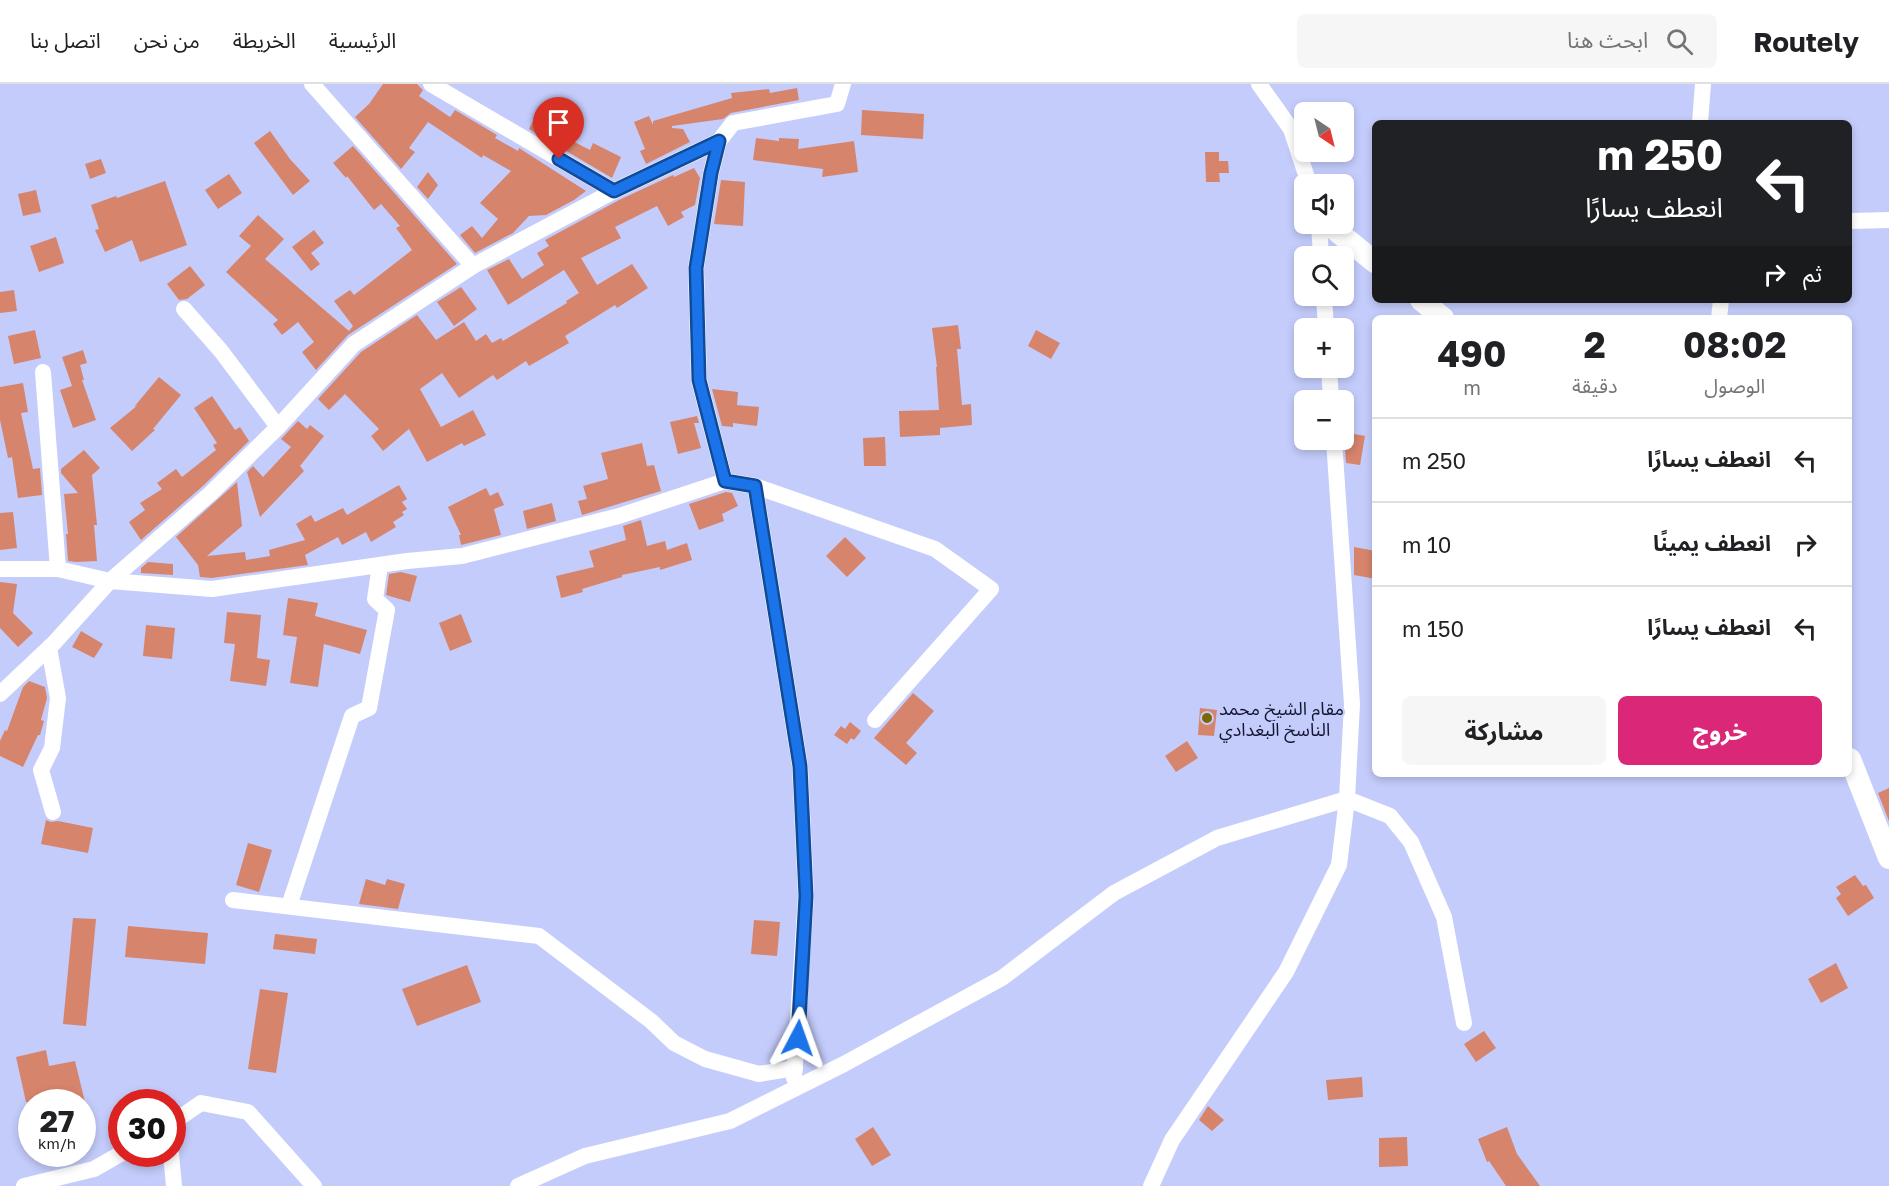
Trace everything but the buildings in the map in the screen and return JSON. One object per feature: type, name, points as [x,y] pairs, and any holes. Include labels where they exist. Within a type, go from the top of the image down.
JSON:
[{"type":"street","points":[[312,84],[473,266]]},
{"type":"street","points":[[431,84],[614,191]]},
{"type":"street","points":[[725,481],[699,380],[696,268],[711,173],[719,141],[733,123],[837,104],[843,84]]},
{"type":"street","points":[[1259,84],[1292,129],[1306,174]]},
{"type":"street","points":[[1700,120],[1703,84]]},
{"type":"street","points":[[0,694],[49,648],[110,580],[211,494],[279,427],[354,344],[473,266],[614,191],[719,141]]},
{"type":"street","points":[[1852,221],[1889,220]]},
{"type":"street","points":[[1340,234],[1372,260]]},
{"type":"street","points":[[1425,303],[1439,315]]},
{"type":"street","points":[[184,309],[221,351],[279,427]]},
{"type":"street","points":[[43,372],[58,569]]},
{"type":"street","points":[[1151,1186],[1172,1140],[1286,972],[1339,865],[1347,799],[1352,704],[1335,450]]},
{"type":"street","points":[[0,569],[58,569],[110,580],[212,589],[380,565],[462,556],[619,516],[725,481],[755,486],[934,549],[991,589],[875,720]]},
{"type":"street","points":[[755,486],[800,766],[806,896],[793,1089]]},
{"type":"street","points":[[289,906],[352,716],[369,708],[387,610],[375,599],[380,565]]},
{"type":"street","points":[[49,648],[58,698],[52,748],[41,770],[52,812]]},
{"type":"street","points":[[1852,764],[1889,858]]},
{"type":"street","points":[[518,1186],[585,1156],[730,1121],[844,1064],[1002,978],[1114,893],[1217,838],[1347,799],[1390,816],[1411,842],[1444,917],[1464,1023]]},
{"type":"street","points":[[233,900],[539,936],[651,1021],[674,1043],[705,1059],[759,1074],[795,1068]]},
{"type":"street","points":[[186,1113],[201,1103],[248,1112],[314,1186]]},
{"type":"street","points":[[24,1186],[94,1169],[108,1161]]},
{"type":"street","points":[[172,1167],[174,1186]]},
{"type":"place","name":"مقام الشيخ محمد الناسخ البغدادي","points":[[1207,718]]},
{"type":"route","points":[[559,159],[614,191],[719,141],[711,173],[696,268],[699,380],[725,481],[755,486],[800,766],[806,896],[798,1038]]}]
